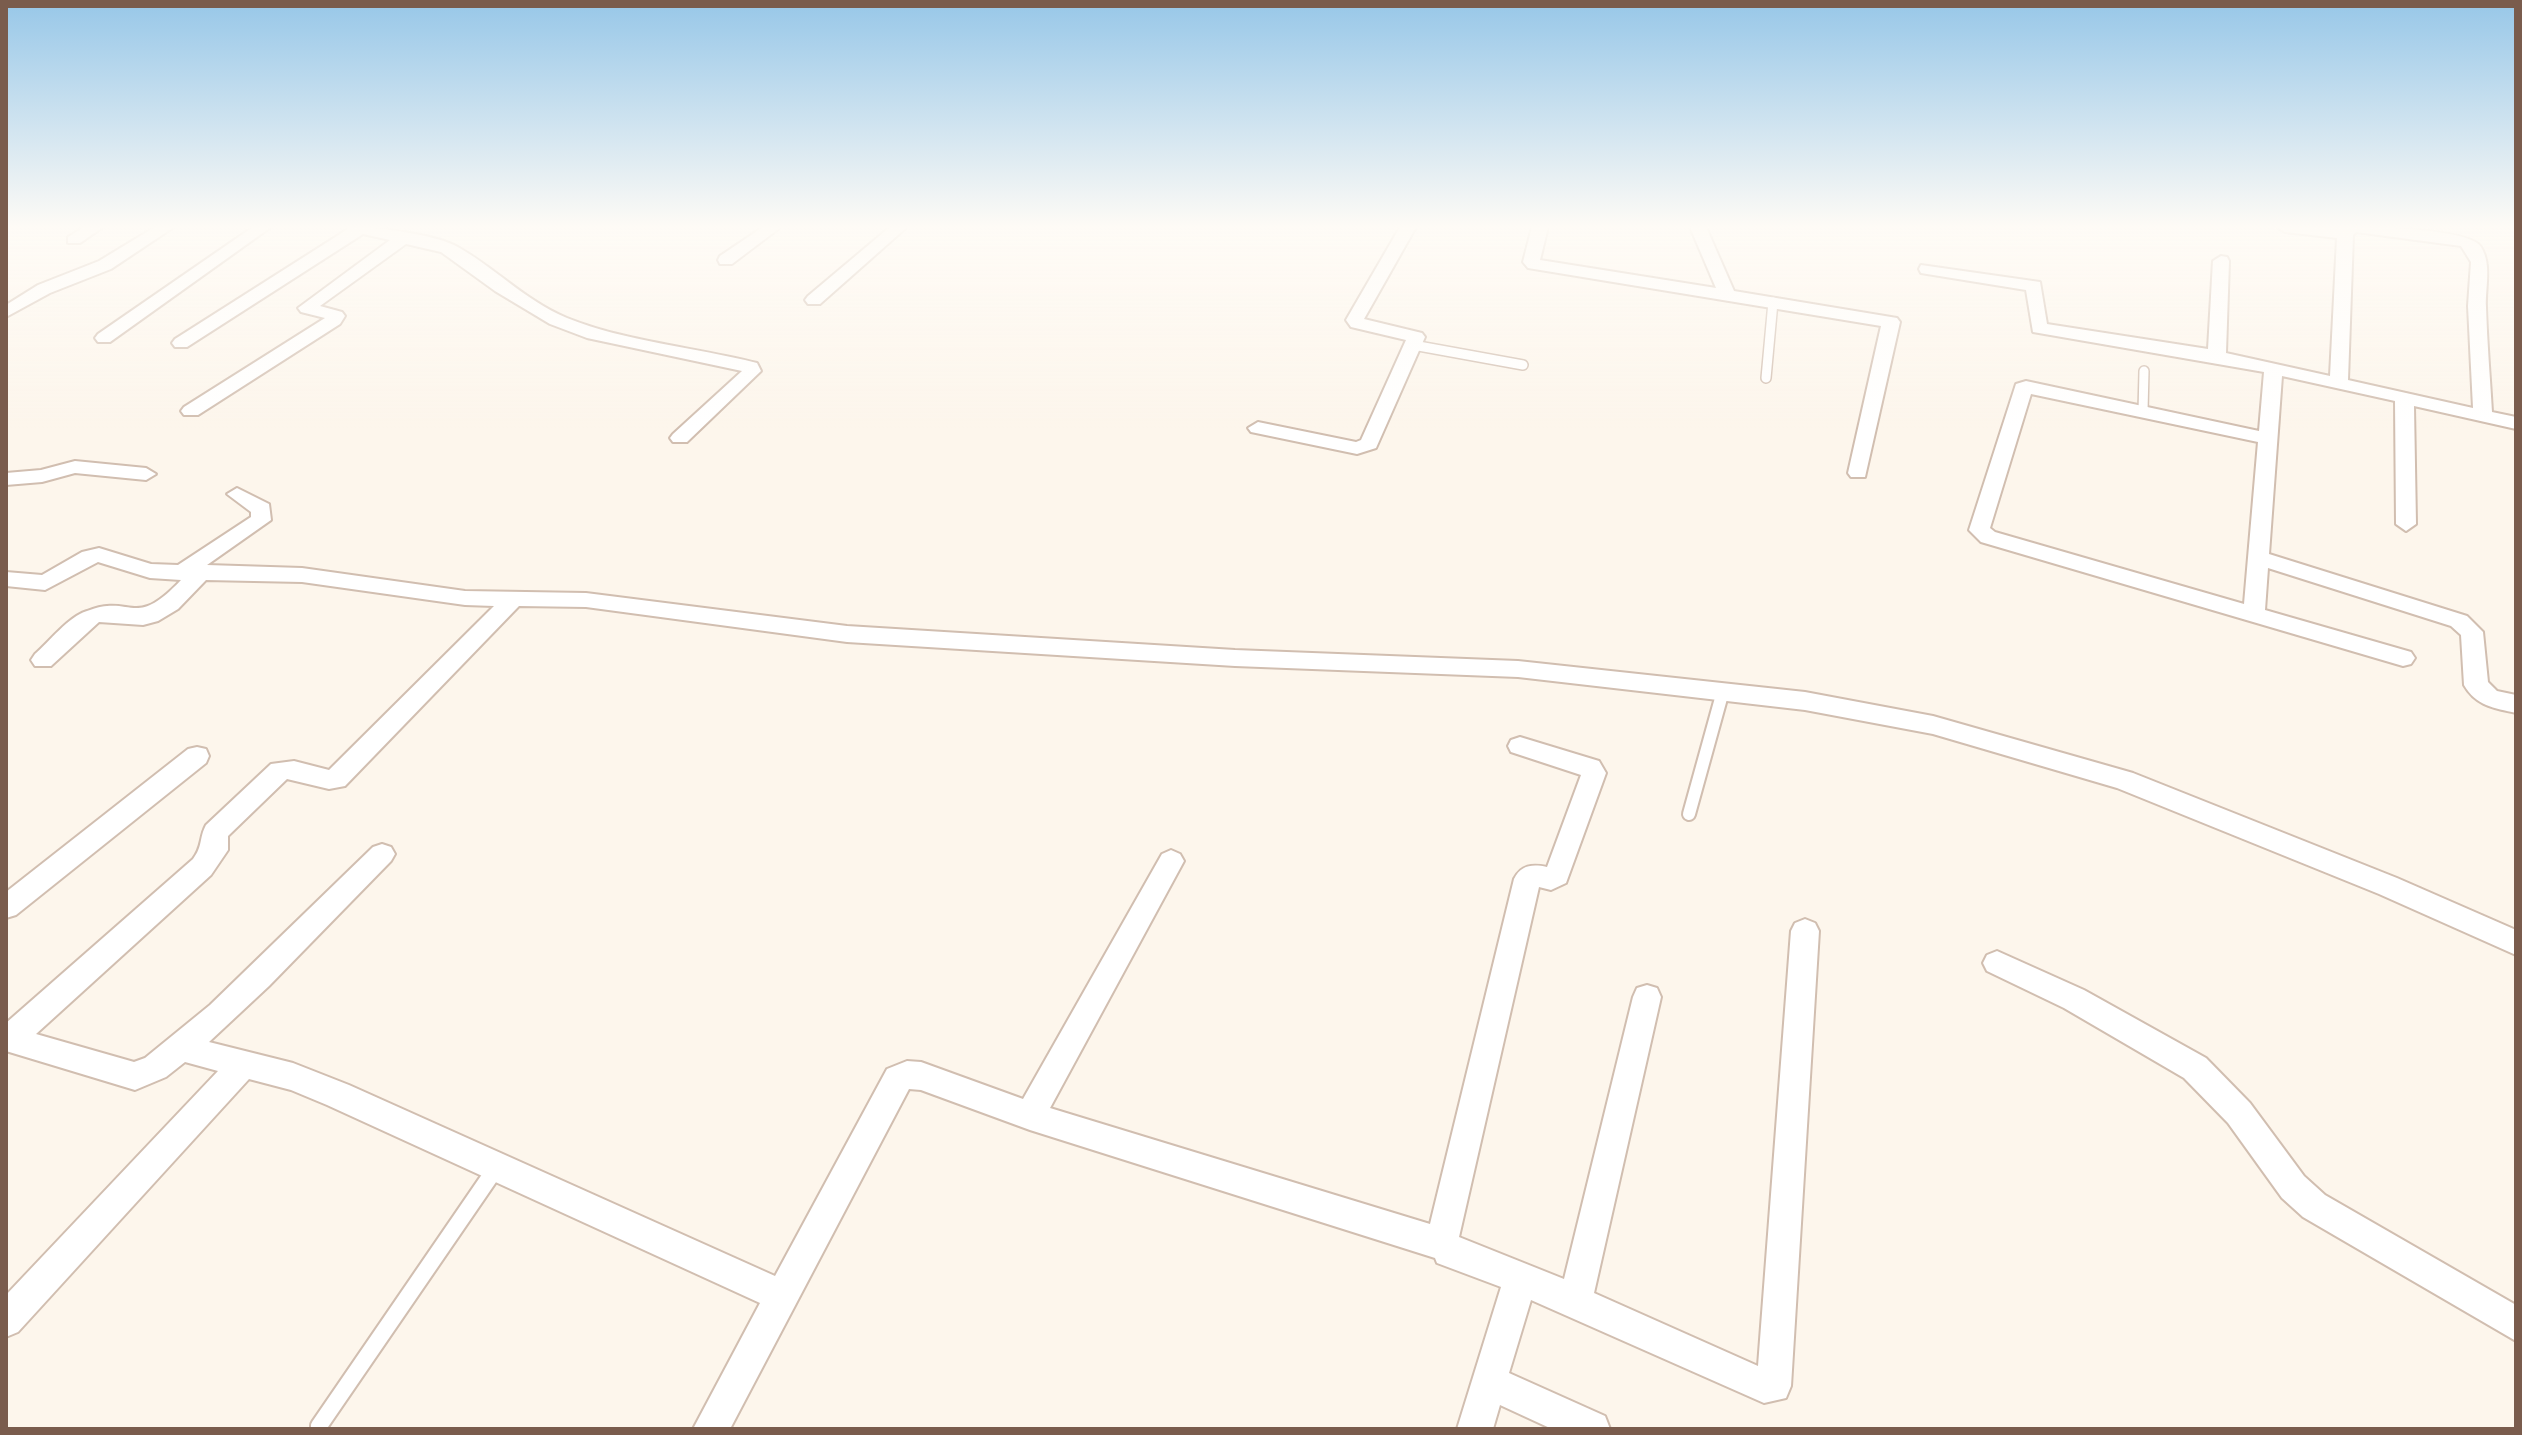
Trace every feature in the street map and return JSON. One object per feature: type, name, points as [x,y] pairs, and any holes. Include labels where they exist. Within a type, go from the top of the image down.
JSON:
[{"type":"street","points":[[6,312],[36,294]]},
{"type":"street","points":[[104,338],[167,294]]},
{"type":"street","points":[[181,343],[256,294]]},
{"type":"street","points":[[191,411],[334,320],[336,316],[307,308],[326,294]]},
{"type":"street","points":[[513,294],[556,320],[593,334],[751,367],[752,371],[680,438]]},
{"type":"street","points":[[814,300],[821,294]]},
{"type":"street","points":[[1258,428],[1365,447],[1415,335],[1361,325],[1355,320],[1370,294]]},
{"type":"street","points":[[1720,294],[1891,322],[1858,473]]},
{"type":"street","points":[[2035,294],[2039,328],[2217,356],[2516,423]]},
{"type":"street","points":[[2217,356],[2220,294]]},
{"type":"street","points":[[2339,383],[2346,294]]},
{"type":"street","points":[[2478,294],[2483,416]]},
{"type":"street","points":[[2254,614],[2273,370]]},
{"type":"street","points":[[2266,438],[2036,387],[2023,388],[1979,530],[1988,537],[2403,658]]},
{"type":"street","points":[[2404,398],[2406,524]]},
{"type":"street","points":[[6,479],[42,476],[75,467],[146,474]]},
{"type":"street","points":[[43,660],[96,615],[150,616],[162,609],[190,573],[261,520],[262,509],[237,494]]},
{"type":"street","points":[[6,579],[45,583],[94,555],[150,571],[302,575],[465,598],[586,600],[847,634],[1235,658],[1518,669],[1805,701],[1933,725],[2124,780],[2388,886],[2516,943]]},
{"type":"street","points":[[2257,557],[2459,621],[2472,632],[2476,685],[2489,698],[2516,704]]},
{"type":"street","points":[[8,1038],[202,867],[215,850],[215,832],[280,771],[288,769],[326,781],[336,779],[513,599]]},
{"type":"street","points":[[1443,1244],[1527,879],[1534,875],[1551,879],[1557,875],[1594,773],[1590,768],[1520,746]]},
{"type":"street","points":[[6,907],[197,756]]},
{"type":"street","points":[[8,1038],[135,1076],[147,1073],[182,1048],[382,854]]},
{"type":"street","points":[[1030,1116],[1171,861]]},
{"type":"street","points":[[1517,1280],[1536,1284],[1764,1386],[1774,1386],[1805,931]]},
{"type":"street","points":[[1997,963],[2074,999],[2195,1068],[2239,1113],[2293,1187],[2314,1206],[2516,1324]]},
{"type":"street","points":[[1575,1301],[1647,997]]},
{"type":"street","points":[[182,1048],[293,1077],[338,1095],[782,1296]]},
{"type":"street","points":[[6,1320],[244,1063]]},
{"type":"street","points":[[711,1429],[898,1079],[907,1075],[921,1076],[1030,1116],[1443,1244],[1449,1251],[1513,1275],[1519,1284],[1475,1429]]},
{"type":"street","points":[[1490,1382],[1592,1429]]},
{"type":"lane","points":[[1766,378],[1773,302]]},
{"type":"lane","points":[[1413,345],[1523,365]]},
{"type":"lane","points":[[2143,411],[2144,371]]},
{"type":"lane","points":[[1689,814],[1723,691]]},
{"type":"lane","points":[[319,1426],[496,1168]]}]
